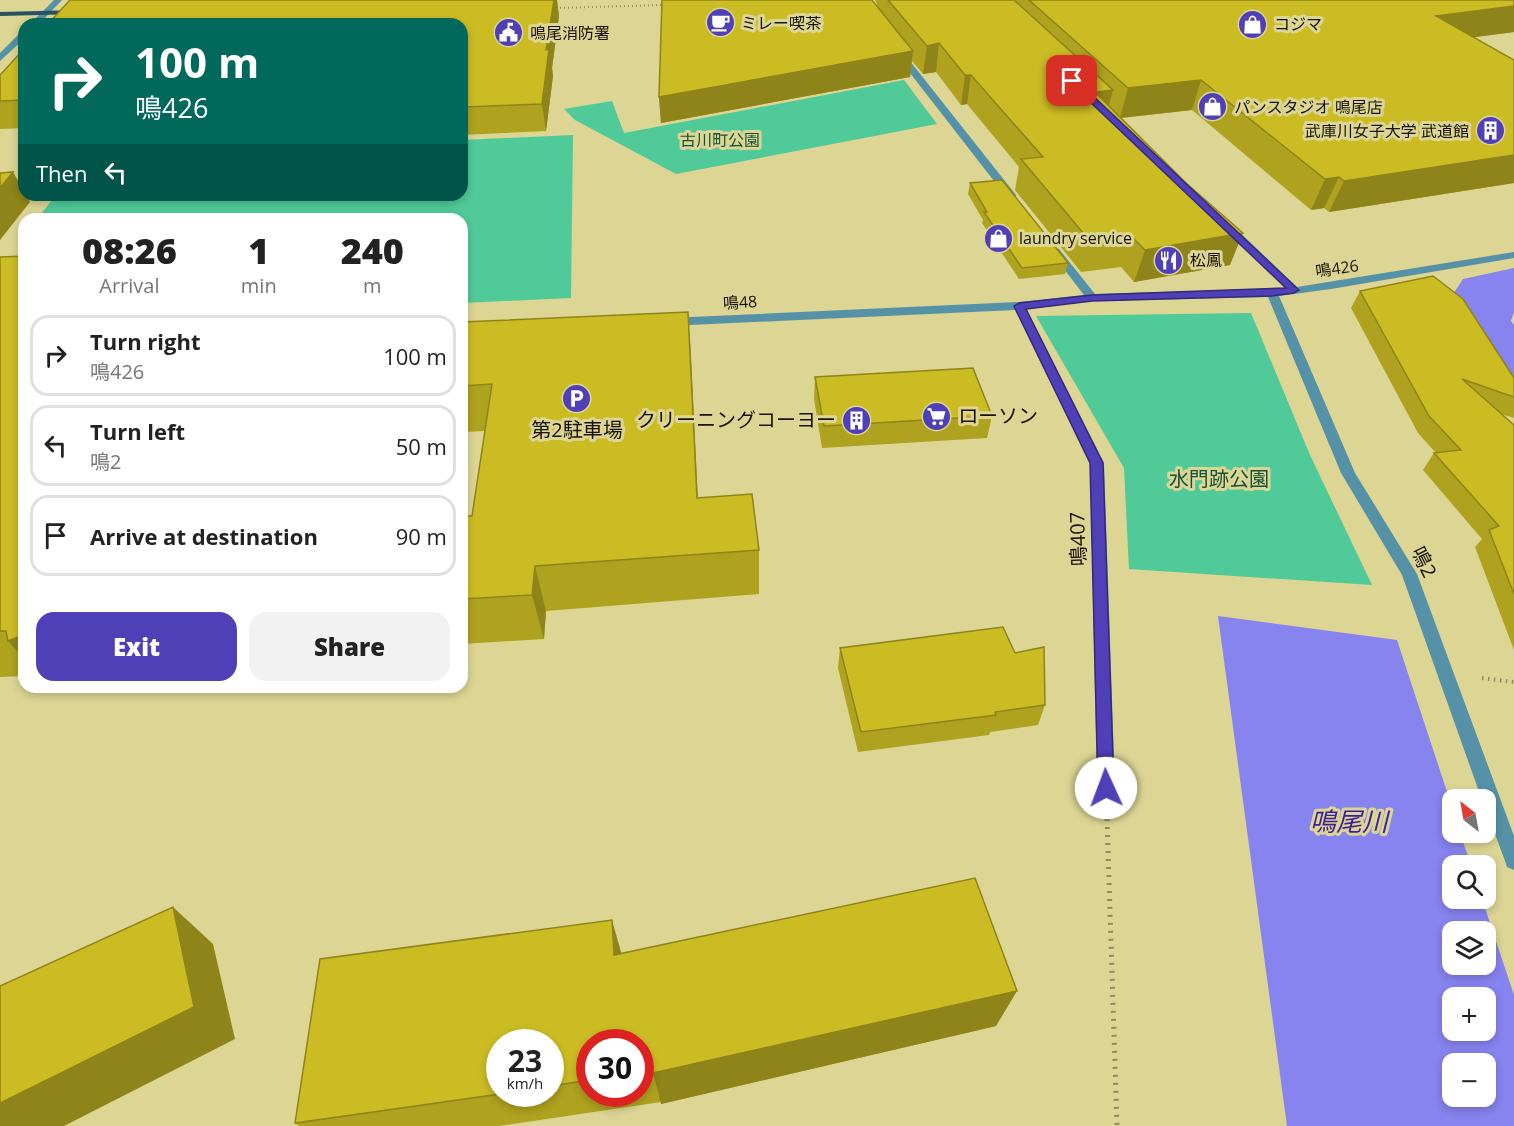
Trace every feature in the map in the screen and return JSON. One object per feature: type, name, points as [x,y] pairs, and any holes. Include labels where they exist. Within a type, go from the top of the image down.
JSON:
[{"type":"main road","points":[[0,14],[91,12]]},
{"type":"street","points":[[40,18],[58,0]]},
{"type":"street","points":[[0,58],[18,40]]},
{"type":"street","points":[[894,47],[1019,205]]},
{"type":"street","points":[[1217,218],[1294,290]]},
{"type":"street","points":[[1048,242],[1092,298]]},
{"type":"street","name":"鳴426","points":[[1019,306],[1092,298],[1272,293],[1331,286],[1514,255]]},
{"type":"street","name":"鳴2","points":[[1272,293],[1348,472],[1409,574],[1514,861]]},
{"type":"street","name":"鳴48","points":[[652,322],[1019,306]]},
{"type":"street","name":"鳴407","points":[[1019,306],[1096,463],[1106,788]]},
{"type":"path","points":[[556,8],[674,4]]},
{"type":"path","points":[[1504,681],[1514,682]]},
{"type":"path","points":[[1106,788],[1117,1126]]},
{"type":"green space","name":"古川町公園","points":[[904,80],[937,124],[676,174],[575,120],[564,109],[612,101],[624,133]]},
{"type":"green space","points":[[573,135],[571,298],[468,303],[468,213],[42,213],[51,201],[468,201],[468,140]]},
{"type":"green space","name":"水門跡公園","points":[[1251,313],[1310,455],[1372,585],[1129,569],[1124,468],[1036,316]]},
{"type":"water","name":"鳴尾川","points":[[1218,616],[1397,640],[1446,789],[1442,789],[1442,843],[1463,843],[1468,855],[1442,855],[1442,909],[1485,909],[1489,921],[1442,921],[1442,975],[1496,975],[1496,941],[1514,995],[1514,1126],[1287,1126]]},
{"type":"building","points":[[70,0],[554,0],[546,50],[549,49],[542,104],[468,107],[468,18],[54,18]]},
{"type":"building","points":[[662,0],[872,0],[913,51],[659,97]]},
{"type":"building","points":[[888,0],[1014,0],[1113,90],[1095,92],[1186,183],[1243,233],[1145,250],[1131,236],[1089,240],[1021,159],[1043,157],[971,75],[965,75],[939,43],[927,46]]},
{"type":"building","points":[[1029,0],[1514,0],[1514,6],[1436,16],[1514,60],[1514,155],[1344,181],[1339,177],[1325,179],[1201,80],[1128,88]]},
{"type":"building","points":[[18,56],[18,100],[0,101],[0,75]]},
{"type":"building","points":[[13,172],[0,188],[0,173]]},
{"type":"building","points":[[1002,180],[1068,263],[1022,268],[984,212],[987,212],[970,183]]},
{"type":"building","points":[[18,256],[18,637],[8,641],[6,631],[0,631],[0,257]]},
{"type":"building","points":[[1433,276],[1463,299],[1514,378],[1514,397],[1462,379],[1514,425],[1514,594],[1489,530],[1499,526],[1434,453],[1461,450],[1429,416],[1360,291]]},
{"type":"building","points":[[688,312],[697,498],[752,494],[759,550],[535,566],[532,595],[468,599],[468,516],[472,516],[492,384],[468,386],[468,322]]},
{"type":"building","points":[[973,368],[992,416],[824,426],[815,377]]},
{"type":"building","points":[[1003,627],[1015,653],[1044,647],[1045,705],[995,712],[996,715],[861,732],[840,648]]},
{"type":"building","points":[[975,878],[1017,991],[654,1073],[654,1029],[576,1029],[576,1082],[564,1084],[564,1029],[486,1029],[486,1096],[295,1123],[320,959],[612,920],[614,955]]},
{"type":"building","points":[[173,907],[194,1007],[0,1103],[0,986]]},
{"type":"waterway","points":[[1514,288],[1487,293],[1476,322],[1514,374]]},
{"type":"place","name":"ミレー喫茶","points":[[720,23]]},
{"type":"place","name":"コジマ","points":[[1253,24]]},
{"type":"place","name":"鳴尾消防署","points":[[509,33]]},
{"type":"place","name":"パンスタジオ 鳴尾店","points":[[1213,107]]},
{"type":"place","name":"武庫川女子大学 武道館","points":[[1490,131]]},
{"type":"place","name":"laundry service","points":[[998,238]]},
{"type":"place","name":"松鳳","points":[[1169,260]]},
{"type":"place","name":"第2駐車場","points":[[577,399]]},
{"type":"place","name":"ローソン","points":[[937,416]]},
{"type":"place","name":"クリーニングコーヨー","points":[[857,420]]},
{"type":"route","points":[[1072,81],[1294,290],[1272,293],[1092,298],[1019,306],[1096,463],[1106,788]]}]
